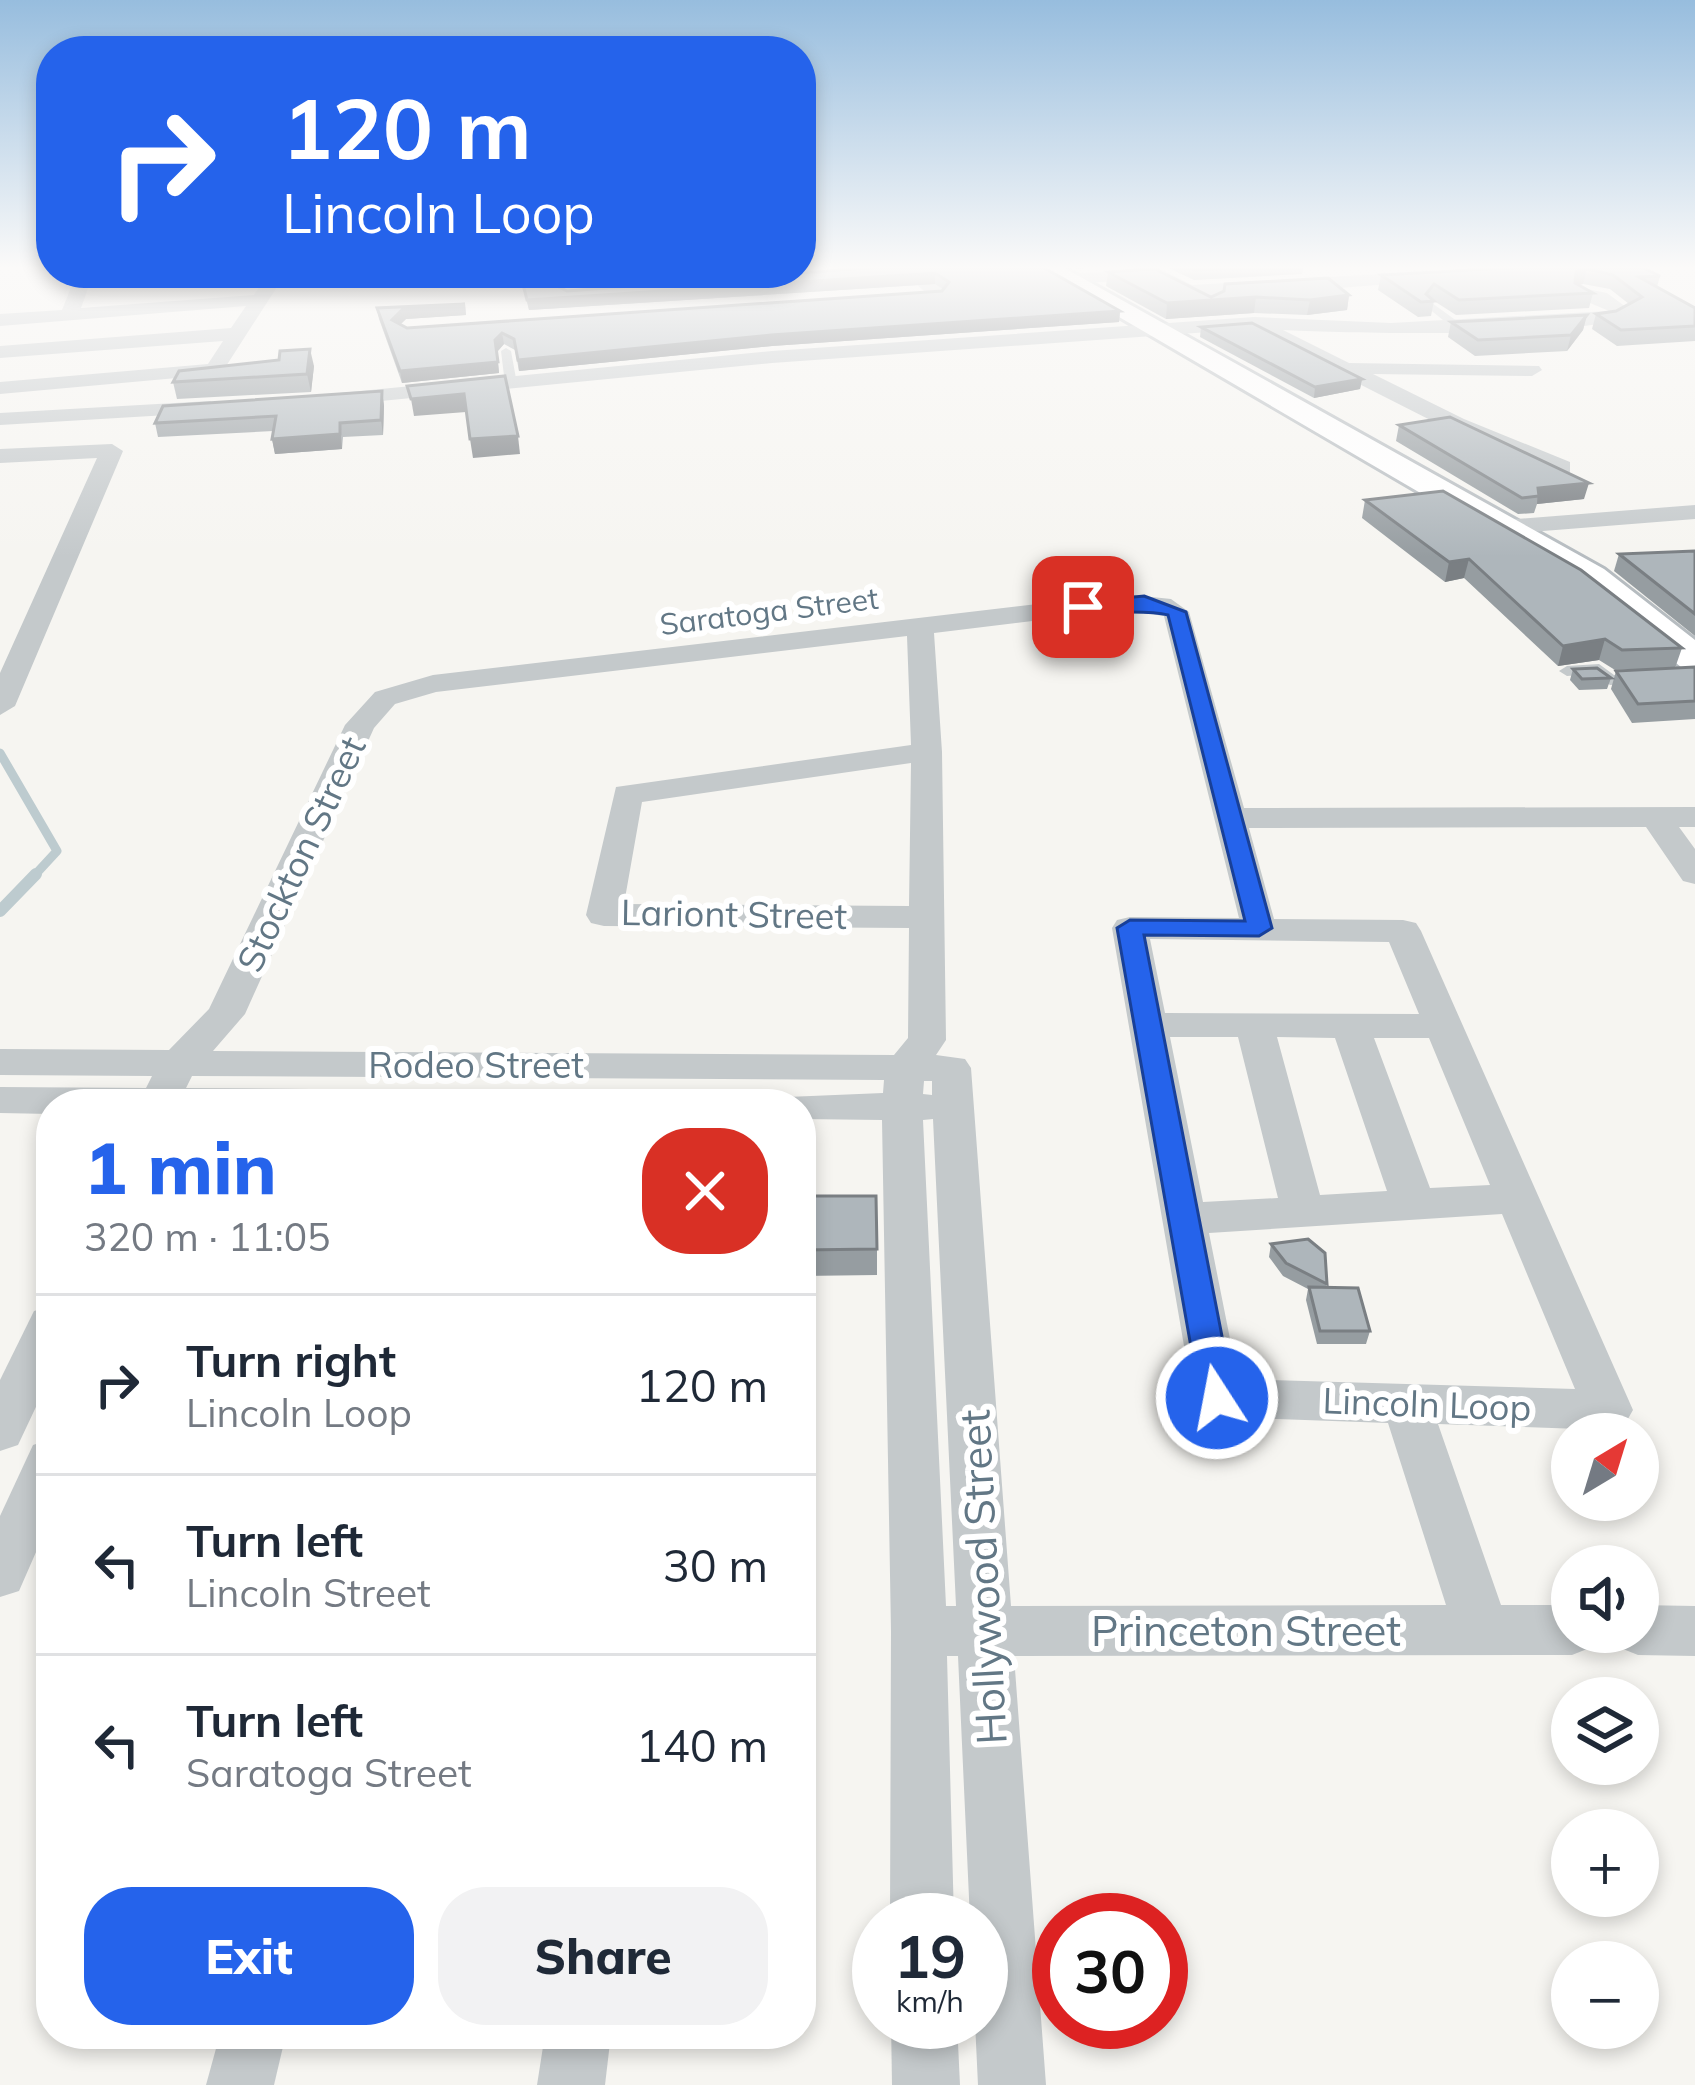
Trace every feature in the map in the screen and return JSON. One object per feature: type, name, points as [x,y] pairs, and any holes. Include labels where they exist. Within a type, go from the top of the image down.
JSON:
[{"type":"street","points":[[0,388],[214,370],[218,362]]},
{"type":"street","points":[[314,402],[709,362]]},
{"type":"street","points":[[1212,362],[1591,577],[1695,659]]},
{"type":"street","points":[[1334,362],[1456,424],[1562,467]]},
{"type":"street","points":[[1346,368],[1532,370]]},
{"type":"street","points":[[0,419],[224,406]]},
{"type":"street","points":[[0,456],[112,451],[0,706]]},
{"type":"street","points":[[1504,527],[1695,512]]},
{"type":"street","name":"Saratoga Street","points":[[385,698],[433,684],[1123,602],[1162,605],[1176,612],[1233,818]]},
{"type":"street","name":"Hollywood Street","points":[[920,627],[927,752],[928,1078],[920,1631],[922,1893]]},
{"type":"street","name":"Stockton Street","points":[[226,1015],[360,725],[385,698]]},
{"type":"street","name":"Lariont Street","points":[[924,916],[604,915],[627,794],[927,752]]},
{"type":"street","points":[[1656,817],[1695,874]]},
{"type":"street","points":[[1259,928],[1233,818],[1695,817]]},
{"type":"street","name":"Lincoln Loop","points":[[1130,928],[1259,928],[1403,931],[1608,1410],[1217,1398],[1130,928]]},
{"type":"street","points":[[166,1089],[179,1064],[226,1015]]},
{"type":"street","points":[[216,1089],[226,1015]]},
{"type":"street","points":[[1148,1025],[1444,1026]]},
{"type":"street","points":[[1254,1025],[1304,1212]]},
{"type":"street","points":[[1350,1026],[1414,1205]]},
{"type":"street","name":"Rodeo Street","points":[[0,1062],[179,1064],[215,1089]]},
{"type":"street","points":[[816,1103],[928,1078]]},
{"type":"street","name":"Hollywood Street","points":[[928,1078],[987,1633],[1012,2085]]},
{"type":"street","name":"Rodeo Street","points":[[275,1089],[928,1078]]},
{"type":"street","name":"Rodeo Street","points":[[0,1100],[36,1101]]},
{"type":"street","points":[[1184,1219],[1517,1198]]},
{"type":"street","points":[[0,1430],[36,1355]]},
{"type":"street","points":[[1407,1404],[1481,1629]]},
{"type":"street","points":[[0,1574],[36,1494]]},
{"type":"street","name":"Princeton Street","points":[[920,1631],[1551,1630]]},
{"type":"street","points":[[1659,1630],[1695,1631]]},
{"type":"street","points":[[240,2085],[249,2049]]},
{"type":"street","points":[[571,2085],[576,2049]]},
{"type":"street","points":[[925,2049],[926,2085]]},
{"type":"lane","points":[[508,362],[511,384]]},
{"type":"lane","points":[[1568,671],[1599,669],[1610,680],[1695,677]]},
{"type":"building","points":[[308,362],[307,374],[173,382],[179,371]]},
{"type":"building","points":[[397,362],[495,362],[400,371]]},
{"type":"building","points":[[1268,362],[1329,362],[1362,379],[1315,387]]},
{"type":"building","points":[[505,376],[518,436],[470,439],[464,394],[411,399],[407,386]]},
{"type":"building","points":[[382,391],[381,420],[340,423],[340,434],[272,439],[276,416],[155,423],[163,406]]},
{"type":"building","points":[[1450,417],[1589,483],[1538,488],[1539,496],[1522,498],[1399,425]]},
{"type":"building","points":[[1443,491],[1581,570],[1682,648],[1622,650],[1605,639],[1563,646],[1469,559],[1449,562],[1365,500]]},
{"type":"building","points":[[1695,551],[1695,614],[1619,554]]},
{"type":"building","points":[[1695,667],[1695,701],[1638,704],[1616,671]]},
{"type":"building","points":[[1597,668],[1611,678],[1582,679],[1573,669]]},
{"type":"building","points":[[816,1196],[876,1196],[877,1249],[816,1250]]},
{"type":"building","points":[[1308,1239],[1325,1253],[1327,1284],[1286,1263],[1271,1244]]},
{"type":"building","points":[[1309,1287],[1358,1288],[1370,1331],[1320,1331]]},
{"type":"waterway","points":[[0,753],[57,851],[33,877]]},
{"type":"waterway","points":[[0,911],[36,874]]},
{"type":"route","points":[[1083,607],[1144,602],[1176,612],[1259,928],[1130,928],[1217,1398]]}]
